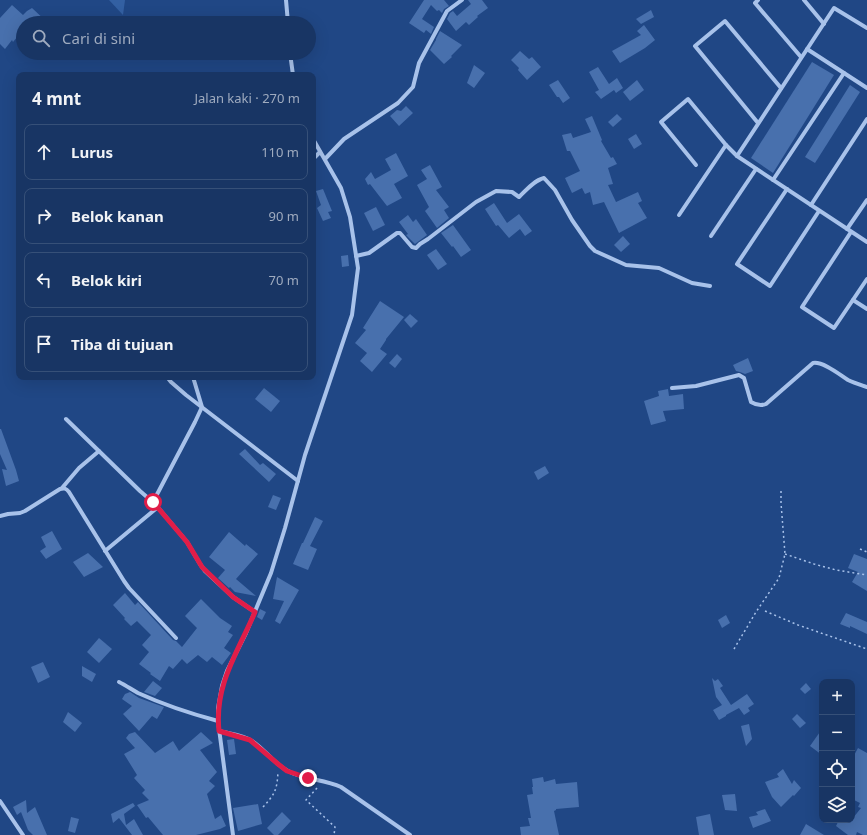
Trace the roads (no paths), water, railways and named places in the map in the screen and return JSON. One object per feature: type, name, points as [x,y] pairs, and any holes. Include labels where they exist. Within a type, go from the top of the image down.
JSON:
[{"type":"street","points":[[286,0],[287,16]]},
{"type":"street","points":[[325,159],[344,139],[398,103],[413,87],[419,63],[447,11],[462,0]]},
{"type":"street","points":[[758,0],[755,3],[801,57]]},
{"type":"street","points":[[804,0],[824,24]]},
{"type":"street","points":[[736,156],[834,8],[867,28]]},
{"type":"street","points":[[758,123],[695,46],[725,21],[781,88]]},
{"type":"street","points":[[807,49],[867,88]]},
{"type":"street","points":[[291,60],[293,72]]},
{"type":"street","points":[[773,180],[844,73]]},
{"type":"street","points":[[696,164],[661,122],[688,99],[736,156],[867,242]]},
{"type":"street","points":[[811,205],[867,119]]},
{"type":"street","points":[[233,835],[218,721],[218,708],[222,686],[227,670],[246,633],[271,573],[305,455],[352,315],[358,268],[350,217],[344,196],[341,188],[316,145]]},
{"type":"street","points":[[679,215],[726,145]]},
{"type":"street","points":[[316,156],[320,152]]},
{"type":"street","points":[[711,236],[756,169]]},
{"type":"street","points":[[356,256],[369,253],[397,233],[400,233],[412,247],[416,248],[476,202],[496,191],[512,192],[519,196],[538,180],[544,178],[555,190],[590,246],[595,251],[626,265],[659,268],[692,283],[710,286]]},
{"type":"street","points":[[787,189],[737,264],[770,286],[819,211]]},
{"type":"street","points":[[867,200],[802,307],[834,328],[867,278]]},
{"type":"street","points":[[853,300],[867,310]]},
{"type":"street","points":[[672,388],[696,386],[739,375],[744,378],[750,400],[753,403],[761,405],[766,404],[816,362],[823,364],[850,380],[867,387]]},
{"type":"street","points":[[169,380],[298,481]]},
{"type":"street","points":[[153,502],[202,407],[194,380]]},
{"type":"street","points":[[66,419],[158,507],[187,542],[202,567],[233,597],[255,612]]},
{"type":"street","points":[[0,516],[25,512],[62,488],[79,468],[99,451]]},
{"type":"street","points":[[62,488],[69,492],[129,588],[176,638]]},
{"type":"street","points":[[105,551],[158,507]]},
{"type":"street","points":[[119,682],[149,697],[218,721]]},
{"type":"street","points":[[219,731],[250,740],[287,771],[341,787],[410,835]]},
{"type":"street","points":[[0,801],[23,835]]}]
